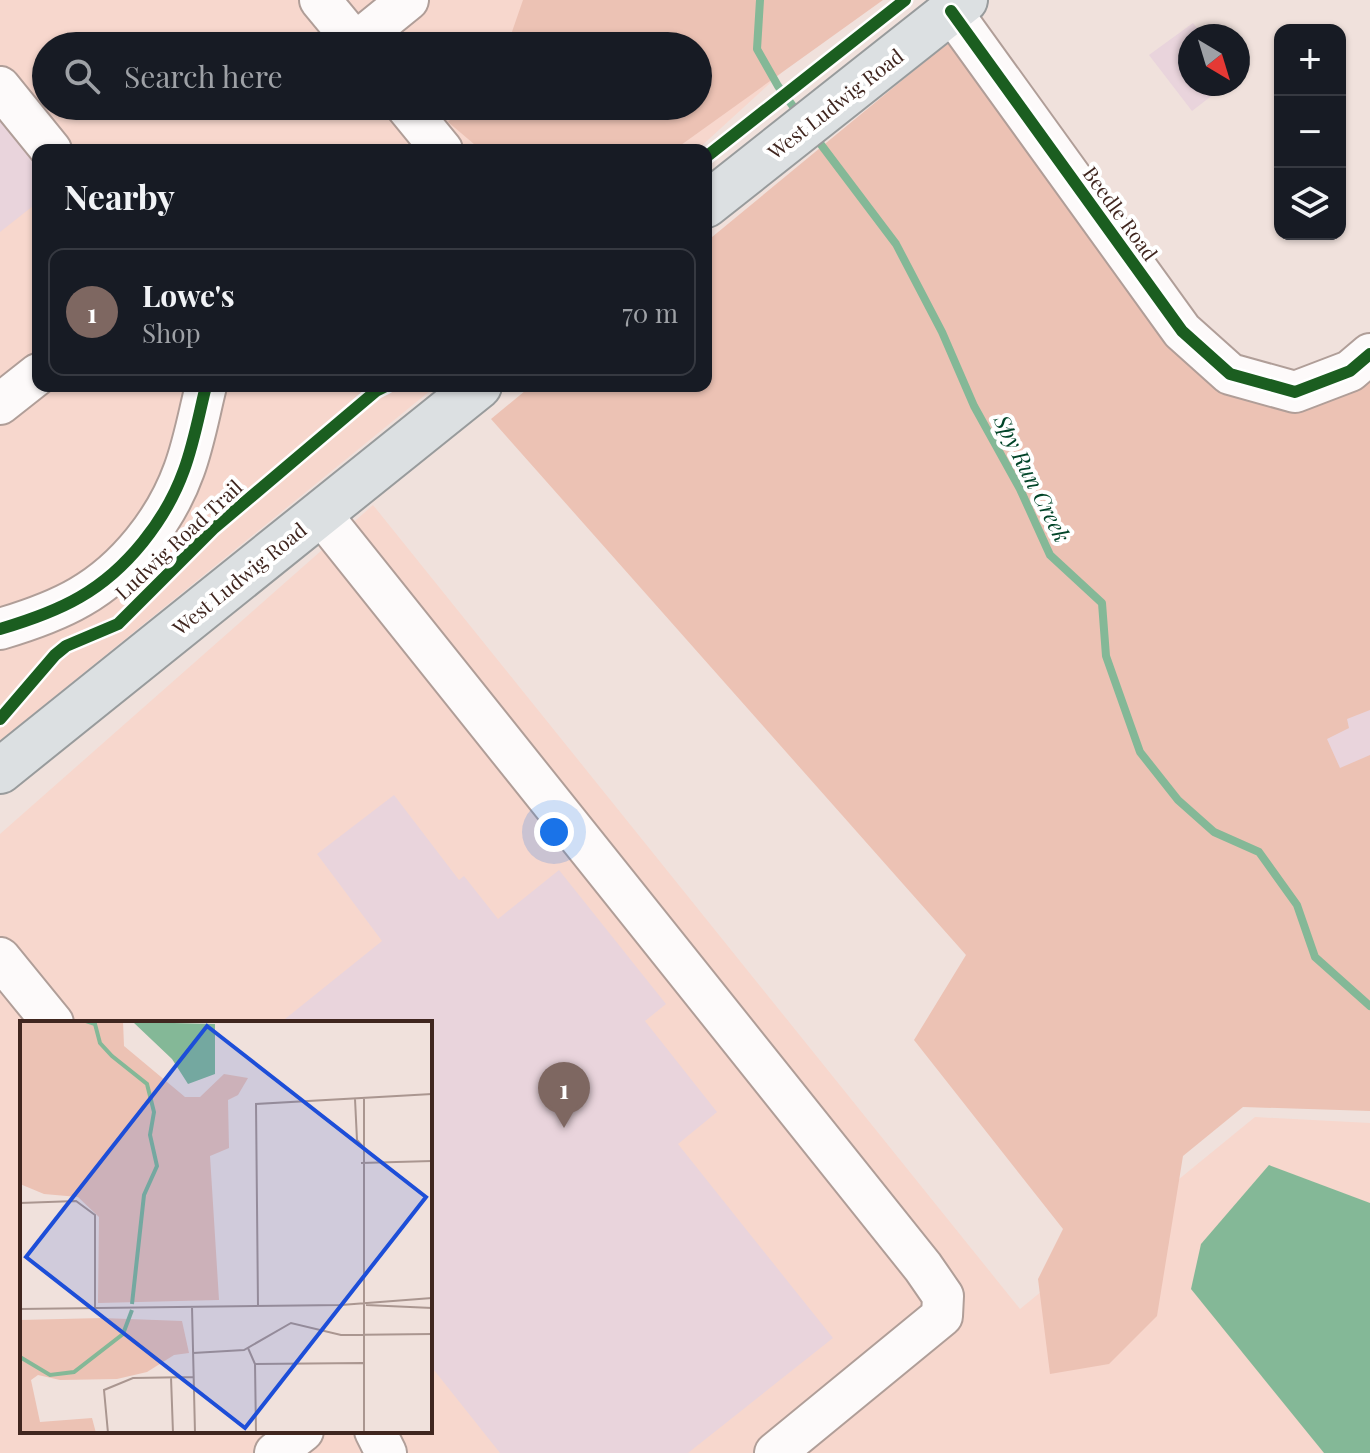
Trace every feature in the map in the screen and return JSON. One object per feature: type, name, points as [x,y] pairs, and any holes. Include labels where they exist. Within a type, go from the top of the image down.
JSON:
[{"type":"main road","name":"West Ludwig Road","points":[[712,200],[958,6]]},
{"type":"main road","name":"West Ludwig Road","points":[[0,771],[471,392]]},
{"type":"street","points":[[320,0],[346,32]]},
{"type":"street","points":[[370,32],[408,0]]},
{"type":"street","name":"Beedle Road","points":[[958,6],[1182,331],[1230,374],[1295,392],[1350,371],[1370,354]]},
{"type":"street","points":[[0,87],[46,144]]},
{"type":"street","points":[[414,120],[428,144]]},
{"type":"street","points":[[0,404],[32,379]]},
{"type":"street","points":[[0,629],[33,619],[81,597],[137,549],[161,520],[184,470],[204,392]]},
{"type":"street","points":[[320,513],[943,1296],[942,1316],[775,1453]]},
{"type":"street","points":[[0,958],[51,1021]]},
{"type":"street","points":[[275,1453],[300,1433]]},
{"type":"street","points":[[376,1433],[386,1453]]},
{"type":"shaded area","points":[[0,0],[861,0],[704,144],[32,144],[32,392],[429,392],[0,741]]},
{"type":"shaded area","points":[[523,0],[883,0],[682,144],[474,144],[448,122],[712,120],[712,32],[512,32]]},
{"type":"shaded area","points":[[951,40],[1212,380],[1370,380],[1370,1111],[1243,1107],[1183,1156],[1157,1316],[1109,1364],[1050,1374],[1038,1279],[1063,1229],[914,1040],[966,955],[491,419],[524,392],[712,392],[712,237]]},
{"type":"shaded area","points":[[373,505],[1020,1309],[1255,1117],[1370,1123],[1370,1453],[0,1453],[0,834]]},
{"type":"shaded area","points":[[1269,1165],[1370,1203],[1370,1453],[1324,1453],[1191,1289],[1201,1244]]},
{"type":"building","points":[[1178,34],[1178,93],[1149,55]]},
{"type":"building","points":[[1180,96],[1211,96],[1192,111]]},
{"type":"building","points":[[0,115],[32,155],[32,207],[0,232]]},
{"type":"building","points":[[1370,710],[1370,755],[1340,768],[1327,739],[1349,728],[1347,719]]},
{"type":"building","points":[[394,795],[459,880],[464,876],[498,919],[559,870],[666,1004],[645,1021],[717,1112],[678,1144],[833,1338],[688,1453],[500,1453],[432,1368],[432,1021],[282,1021],[382,941],[317,854]]},
{"type":"waterway","name":"Spy Run Creek","points":[[760,0],[757,49],[798,113]]},
{"type":"waterway","name":"Spy Run Creek","points":[[813,134],[896,244],[942,332],[974,406],[1020,489],[1050,555],[1102,603],[1106,656],[1140,752],[1178,800],[1214,832],[1259,852],[1297,905],[1315,957],[1370,1006]]},
{"type":"cycle path","points":[[712,152],[905,0]]},
{"type":"cycle path","points":[[951,11],[1182,331],[1230,374],[1295,392],[1350,371],[1370,354]]},
{"type":"cycle path","name":"Ludwig Road Trail","points":[[0,629],[80,597],[114,573],[143,542],[167,507],[184,470],[205,392]]},
{"type":"cycle path","name":"Ludwig Road Trail","points":[[0,719],[55,655],[66,646],[118,624],[213,529],[375,392]]},
{"type":"place","name":"Lowe's","points":[[564,1128]]}]
